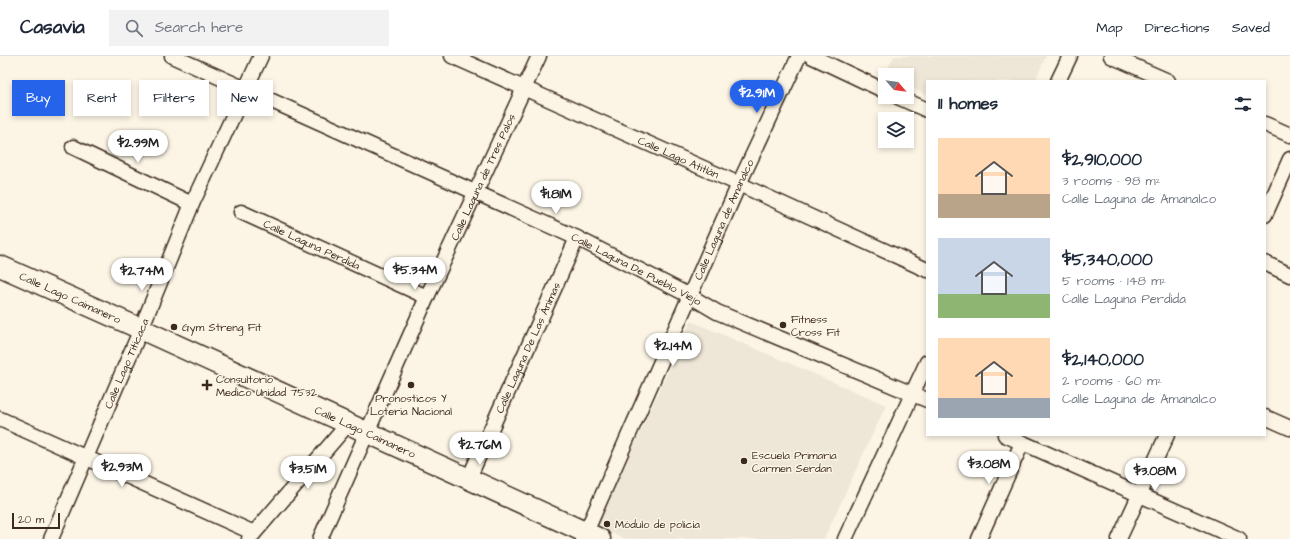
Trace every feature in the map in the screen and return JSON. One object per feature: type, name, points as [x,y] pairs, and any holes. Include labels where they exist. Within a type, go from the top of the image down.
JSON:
[{"type":"street","name":"Calle Laguna De Pueblo Viejo","points":[[172,56],[223,80]]},
{"type":"street","name":"Calle Lago Titicaca","points":[[251,80],[261,56]]},
{"type":"street","name":"Calle Lago Atitlán","points":[[452,56],[926,270]]},
{"type":"street","name":"Calle Laguna de Tres Palos","points":[[320,539],[427,297],[539,56]]},
{"type":"street","name":"Calle Laguna de Amanalco","points":[[589,537],[690,296],[739,184],[799,56]]},
{"type":"street","points":[[811,56],[878,88]]},
{"type":"street","points":[[1058,80],[1070,56]]},
{"type":"street","points":[[1111,56],[1166,80]]},
{"type":"street","name":"Calle Laguna De Pueblo Viejo","points":[[273,103],[576,238],[690,296],[717,312],[926,400]]},
{"type":"street","points":[[914,104],[926,110]]},
{"type":"street","name":"Calle Lago Titicaca","points":[[51,539],[141,329],[192,204],[234,116]]},
{"type":"street","points":[[1266,124],[1290,135]]},
{"type":"street","points":[[73,147],[192,204]]},
{"type":"street","points":[[1266,213],[1290,159]]},
{"type":"street","name":"Calle Laguna Perdida","points":[[241,212],[427,297]]},
{"type":"street","name":"Calle Laguna De Las Ánimas","points":[[469,478],[576,238]]},
{"type":"street","points":[[1266,263],[1290,275]]},
{"type":"street","name":"Calle Lago Caimanero","points":[[0,266],[469,478],[589,537]]},
{"type":"street","points":[[845,539],[926,364]]},
{"type":"street","points":[[1266,417],[1290,428]]},
{"type":"street","points":[[0,418],[252,536],[348,424]]},
{"type":"street","points":[[1007,436],[1239,539]]},
{"type":"street","points":[[1119,539],[1167,436]]},
{"type":"street","points":[[978,539],[1022,443]]},
{"type":"shaded area","points":[[894,56],[1046,56],[1035,80],[926,80],[926,95],[914,89],[914,68],[888,68]]},
{"type":"shaded area","name":"Escuela Primaria Carmen Serdan","points":[[691,321],[886,405],[824,539],[626,539],[597,527]]},
{"type":"place","name":"Fitness Cross Fit","points":[[783,325]]},
{"type":"place","name":"Gym Streng Fit","points":[[174,327]]},
{"type":"place","name":"Consultorio Medico Unidad 7532","points":[[207,385]]},
{"type":"place","name":"Pronosticos Y Loteria Nacional","points":[[411,385]]},
{"type":"place","name":"Escuela Primaria Carmen Serdan","points":[[744,461]]},
{"type":"place","name":"Módulo de policía","points":[[607,524]]}]
